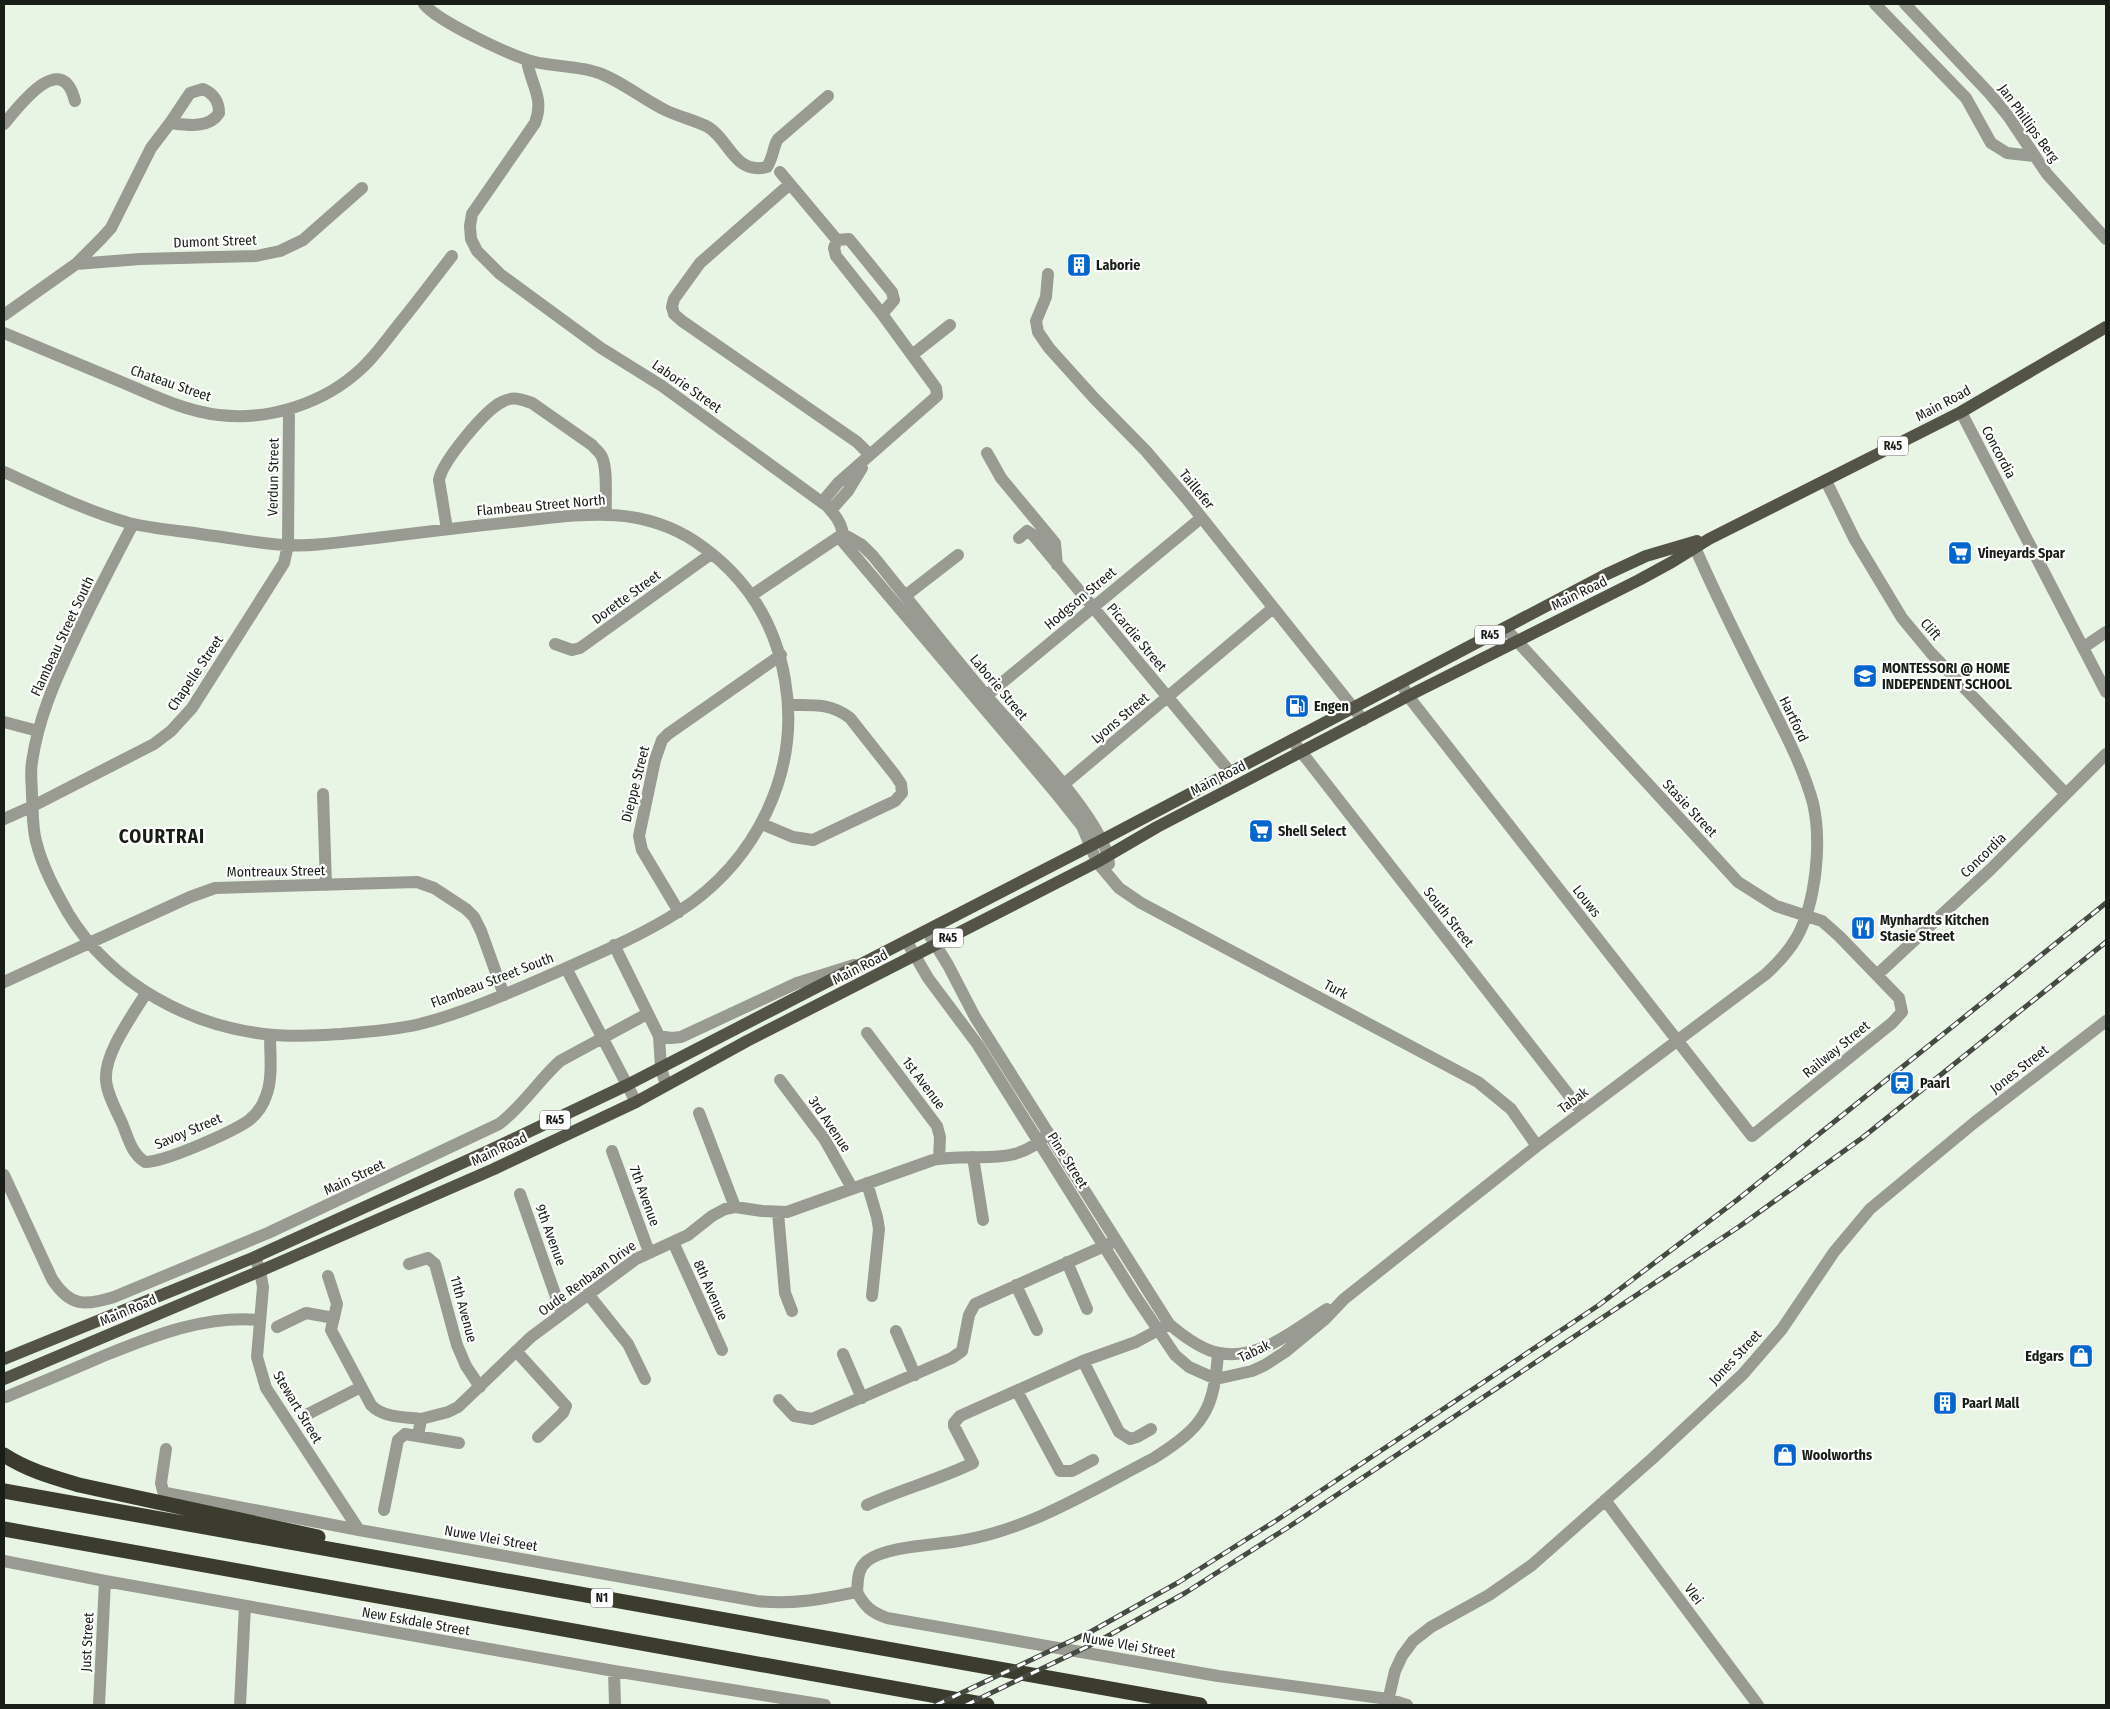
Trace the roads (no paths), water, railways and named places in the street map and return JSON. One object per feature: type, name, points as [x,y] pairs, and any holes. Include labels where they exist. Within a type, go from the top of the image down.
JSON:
[{"type":"highway","points":[[4,1455],[18,1464],[42,1474],[79,1485],[552,1589]]},
{"type":"highway","name":"N1","points":[[4,1491],[1200,1705]]},
{"type":"highway","points":[[4,1529],[987,1705]]},
{"type":"main road","name":"Main Road","points":[[4,1359],[255,1258],[627,1086],[1638,560],[1709,539],[1961,412],[2106,327]]},
{"type":"main road","name":"Main Road","points":[[4,1379],[494,1169],[636,1102],[746,1041],[1097,862],[1157,827],[1408,696],[1639,580],[1694,545]]},
{"type":"street","points":[[424,4],[431,12],[456,26],[527,60],[606,75],[658,106],[710,128],[737,160],[758,169],[767,166],[773,157],[775,144],[778,139],[828,96]]},
{"type":"street","points":[[1875,4],[1966,98],[1991,143],[2007,153],[2034,156]]},
{"type":"street","name":"Jan Phillips Berg","points":[[1905,4],[1990,94],[2008,116],[2034,156],[2064,194],[2106,240]]},
{"type":"street","name":"Laborie Street","points":[[527,60],[528,73],[538,94],[539,111],[535,123],[472,214],[470,226],[471,239],[477,251],[500,274],[601,348],[662,386],[827,506],[842,526],[841,536],[867,549],[905,603],[982,699],[1059,789],[1089,817],[1109,855],[1109,874]]},
{"type":"street","points":[[4,124],[28,96],[48,80],[56,79],[68,84],[73,92],[75,101]]},
{"type":"street","points":[[4,315],[76,264],[111,228],[142,163],[170,123]]},
{"type":"street","points":[[780,172],[836,240]]},
{"type":"street","points":[[790,184],[700,263],[674,299],[672,307],[674,314],[857,442],[870,455]]},
{"type":"street","name":"Dumont Street","points":[[76,264],[132,259],[256,256],[280,251],[303,240],[362,188]]},
{"type":"street","points":[[836,240],[849,239],[892,292],[894,300],[882,314]]},
{"type":"street","points":[[827,506],[838,483],[937,396],[936,388],[882,314],[836,256],[834,248],[836,240]]},
{"type":"street","name":"Chateau Street","points":[[4,333],[162,399],[190,408],[218,415],[243,416],[289,409],[310,402],[344,384],[363,367],[452,256]]},
{"type":"street","name":"Taillefer","points":[[1048,274],[1046,297],[1036,321],[1041,337],[1095,400],[1146,451],[1363,720]]},
{"type":"street","points":[[912,355],[950,325]]},
{"type":"street","points":[[447,529],[439,480],[440,472],[449,458],[492,408],[511,398],[520,398],[532,403],[592,445],[599,452],[605,469],[606,513]]},
{"type":"street","name":"Verdun Street","points":[[288,545],[289,409]]},
{"type":"street","name":"Concordia","points":[[1961,412],[2106,692]]},
{"type":"street","points":[[987,453],[1001,478],[1054,544],[1057,565]]},
{"type":"street","name":"Flambeau Street North","points":[[4,472],[90,509],[133,524],[288,545],[336,542],[606,513],[643,519],[672,528],[711,554],[752,595],[771,627],[781,654],[790,705],[789,737],[785,763],[762,824],[739,856],[714,884],[679,912],[566,968]]},
{"type":"street","name":"Clift","points":[[1826,481],[1855,540],[1902,618],[1931,653],[2066,794]]},
{"type":"street","name":"Hodgson Street","points":[[982,699],[1201,518]]},
{"type":"street","name":"Flambeau Street South","points":[[133,524],[89,608],[49,695],[38,731],[31,768],[35,838],[45,869],[60,899],[89,942],[110,964],[146,993],[170,1007],[226,1027],[270,1035],[304,1036],[363,1032],[419,1024],[504,995],[566,968],[636,1102]]},
{"type":"street","name":"Picardie Street","points":[[1019,538],[1026,532],[1031,532],[1092,608],[1230,772]]},
{"type":"street","points":[[752,595],[841,536]]},
{"type":"street","name":"Chapelle Street","points":[[4,819],[154,744],[171,731],[192,708],[277,576],[284,563],[288,545]]},
{"type":"street","name":"Hartford","points":[[1694,545],[1793,750],[1810,796],[1816,821],[1816,869],[1806,915]]},
{"type":"street","name":"Dorette Street","points":[[555,644],[572,650],[580,648],[711,554]]},
{"type":"street","points":[[905,603],[958,555]]},
{"type":"street","name":"Lyons Street","points":[[1059,789],[1273,608]]},
{"type":"street","name":"Stasie Street","points":[[1505,628],[1738,882],[1776,906],[1822,921],[1878,974]]},
{"type":"street","points":[[2084,647],[2106,632]]},
{"type":"street","name":"Dieppe Street","points":[[679,912],[639,843],[640,823],[658,748],[668,734],[781,654]]},
{"type":"street","name":"Louws","points":[[1401,683],[1408,696],[1752,1136]]},
{"type":"street","points":[[762,824],[792,837],[814,840],[895,801],[902,793],[901,784],[895,775],[846,715],[833,707],[823,705],[790,705]]},
{"type":"street","points":[[4,722],[38,731]]},
{"type":"street","name":"South Street","points":[[1292,740],[1582,1112]]},
{"type":"street","name":"Concordia","points":[[1878,974],[1990,869],[2106,754]]},
{"type":"street","name":"Laborie Street","points":[[1059,789],[1082,826],[1090,846]]},
{"type":"street","points":[[323,794],[326,885]]},
{"type":"street","points":[[1090,846],[1097,862],[1109,874]]},
{"type":"street","name":"Turk","points":[[1109,874],[1119,888],[1141,903],[1478,1082],[1511,1109],[1537,1146]]},
{"type":"street","name":"Montreaux Street","points":[[4,982],[190,897],[215,888],[417,882],[434,888],[466,909],[474,917],[481,931],[504,995]]},
{"type":"street","name":"Tabak","points":[[1216,1379],[1252,1371],[1266,1365],[1306,1336],[1344,1299],[1537,1146],[1776,965],[1796,938],[1806,915]]},
{"type":"street","name":"Pine Street","points":[[927,931],[1044,1138],[1164,1328],[1182,1362],[1216,1379]]},
{"type":"street","name":"Pine Street","points":[[907,942],[928,978],[1044,1138]]},
{"type":"street","points":[[614,945],[659,1036],[661,1068],[666,1085]]},
{"type":"street","name":"Main Road","points":[[659,1036],[681,1037],[797,983],[869,960]]},
{"type":"street","name":"Railway Street","points":[[1752,1136],[1897,1018],[1902,1008],[1899,998],[1878,974]]},
{"type":"street","name":"Savoy Street","points":[[146,993],[114,1049],[109,1060],[106,1079],[131,1146],[139,1158],[145,1162],[162,1159],[203,1143],[248,1120],[256,1113],[267,1094],[270,1035]]},
{"type":"street","name":"Main Street","points":[[4,1175],[8,1195],[59,1290],[74,1301],[82,1303],[98,1302],[268,1233],[499,1124],[523,1103],[560,1061],[648,1014]]},
{"type":"street","name":"Jones Street","points":[[1388,1702],[1394,1671],[1413,1641],[1431,1627],[1489,1595],[1532,1565],[1605,1500],[1713,1403],[1742,1374],[1782,1329],[1834,1252],[1870,1209],[1975,1122],[2106,1021]]},
{"type":"street","name":"1st Avenue","points":[[867,1033],[937,1126],[940,1137],[938,1159]]},
{"type":"street","name":"3rd Avenue","points":[[780,1080],[825,1140],[852,1188]]},
{"type":"street","points":[[699,1113],[735,1207],[778,1213],[797,1209],[938,1159],[1013,1156],[1044,1138]]},
{"type":"street","name":"7th Avenue","points":[[612,1151],[650,1252]]},
{"type":"street","points":[[972,1157],[983,1220]]},
{"type":"street","points":[[867,1183],[879,1229],[872,1296]]},
{"type":"street","name":"9th Avenue","points":[[520,1194],[562,1314]]},
{"type":"street","name":"Oude Renbaan Drive","points":[[421,1419],[448,1412],[458,1407],[516,1351],[628,1264],[696,1230],[719,1211],[735,1207]]},
{"type":"street","points":[[778,1213],[786,1292],[792,1311]]},
{"type":"street","name":"8th Avenue","points":[[673,1242],[722,1350]]},
{"type":"street","points":[[779,1400],[794,1416],[806,1420],[817,1418],[958,1356],[962,1351],[969,1315],[974,1304],[1110,1244]]},
{"type":"street","name":"Stewart Street","points":[[255,1258],[260,1270],[263,1287],[257,1357],[266,1388],[359,1530]]},
{"type":"street","name":"11th Avenue","points":[[409,1264],[428,1258],[435,1264],[457,1345],[466,1366],[480,1387]]},
{"type":"street","points":[[1067,1262],[1087,1309]]},
{"type":"street","points":[[328,1276],[337,1297],[337,1308],[331,1330],[360,1387],[371,1405],[379,1412],[421,1419],[418,1436]]},
{"type":"street","points":[[1016,1285],[1037,1330]]},
{"type":"street","points":[[588,1294],[628,1344],[645,1379]]},
{"type":"street","name":"Tabak","points":[[1218,1353],[1255,1350],[1272,1344],[1344,1299]]},
{"type":"street","points":[[277,1327],[306,1313],[334,1318]]},
{"type":"street","points":[[6,1397],[140,1341],[176,1329],[236,1318],[260,1320]]},
{"type":"street","points":[[867,1505],[904,1489],[937,1479],[972,1463],[955,1430],[954,1422],[960,1416],[1164,1328]]},
{"type":"street","name":"Pine Street","points":[[1164,1328],[1218,1353]]},
{"type":"street","points":[[896,1331],[916,1375]]},
{"type":"street","points":[[516,1351],[566,1406],[564,1413],[538,1437]]},
{"type":"street","points":[[857,1592],[859,1571],[867,1561],[880,1554],[961,1541],[1039,1518],[1154,1458],[1186,1436],[1205,1415],[1216,1379],[1218,1353]]},
{"type":"street","points":[[843,1354],[862,1398]]},
{"type":"street","points":[[1083,1362],[1120,1432],[1130,1439],[1151,1429]]},
{"type":"street","points":[[308,1414],[360,1387]]},
{"type":"street","points":[[1017,1391],[1060,1471],[1072,1471],[1093,1460]]},
{"type":"street","points":[[384,1510],[398,1440],[405,1434],[459,1443]]},
{"type":"street","name":"Nuwe Vlei Street","points":[[166,1449],[161,1483],[163,1491],[166,1493],[359,1530],[758,1601],[802,1602],[857,1592],[864,1605],[870,1611],[887,1618],[1218,1676],[1407,1705]]},
{"type":"street","name":"Vlei","points":[[1605,1500],[1758,1705]]},
{"type":"street","name":"New Eskdale Street","points":[[4,1561],[105,1581],[614,1672],[825,1705]]},
{"type":"street","name":"Just Street","points":[[99,1705],[105,1581]]},
{"type":"street","points":[[240,1705],[245,1606]]},
{"type":"street","points":[[614,1672],[615,1705]]},
{"type":"railway","points":[[936,1705],[1092,1631],[1179,1582],[1277,1520],[1599,1305],[1737,1200],[2106,903]]},
{"type":"railway","points":[[966,1705],[1097,1642],[1185,1593],[1287,1528],[1740,1226],[1862,1138],[2106,942]]},
{"type":"place","name":"Laborie","points":[[1079,265]]},
{"type":"place","name":"Vineyards Spar","points":[[1960,553]]},
{"type":"place","name":"MONTESSORI @ HOME INDEPENDENT SCHOOL","points":[[1865,676]]},
{"type":"place","name":"Engen","points":[[1297,706]]},
{"type":"place","name":"Shell Select","points":[[1261,831]]},
{"type":"place","name":"Mynhardts Kitchen Stasie Street","points":[[1863,928]]},
{"type":"place","name":"Paarl","points":[[1902,1083]]},
{"type":"place","name":"Edgars","points":[[2081,1356]]},
{"type":"place","name":"Paarl Mall","points":[[1945,1403]]},
{"type":"place","name":"Woolworths","points":[[1785,1455]]},
{"type":"district","name":"COURTRAI","points":[[162,836]]}]
